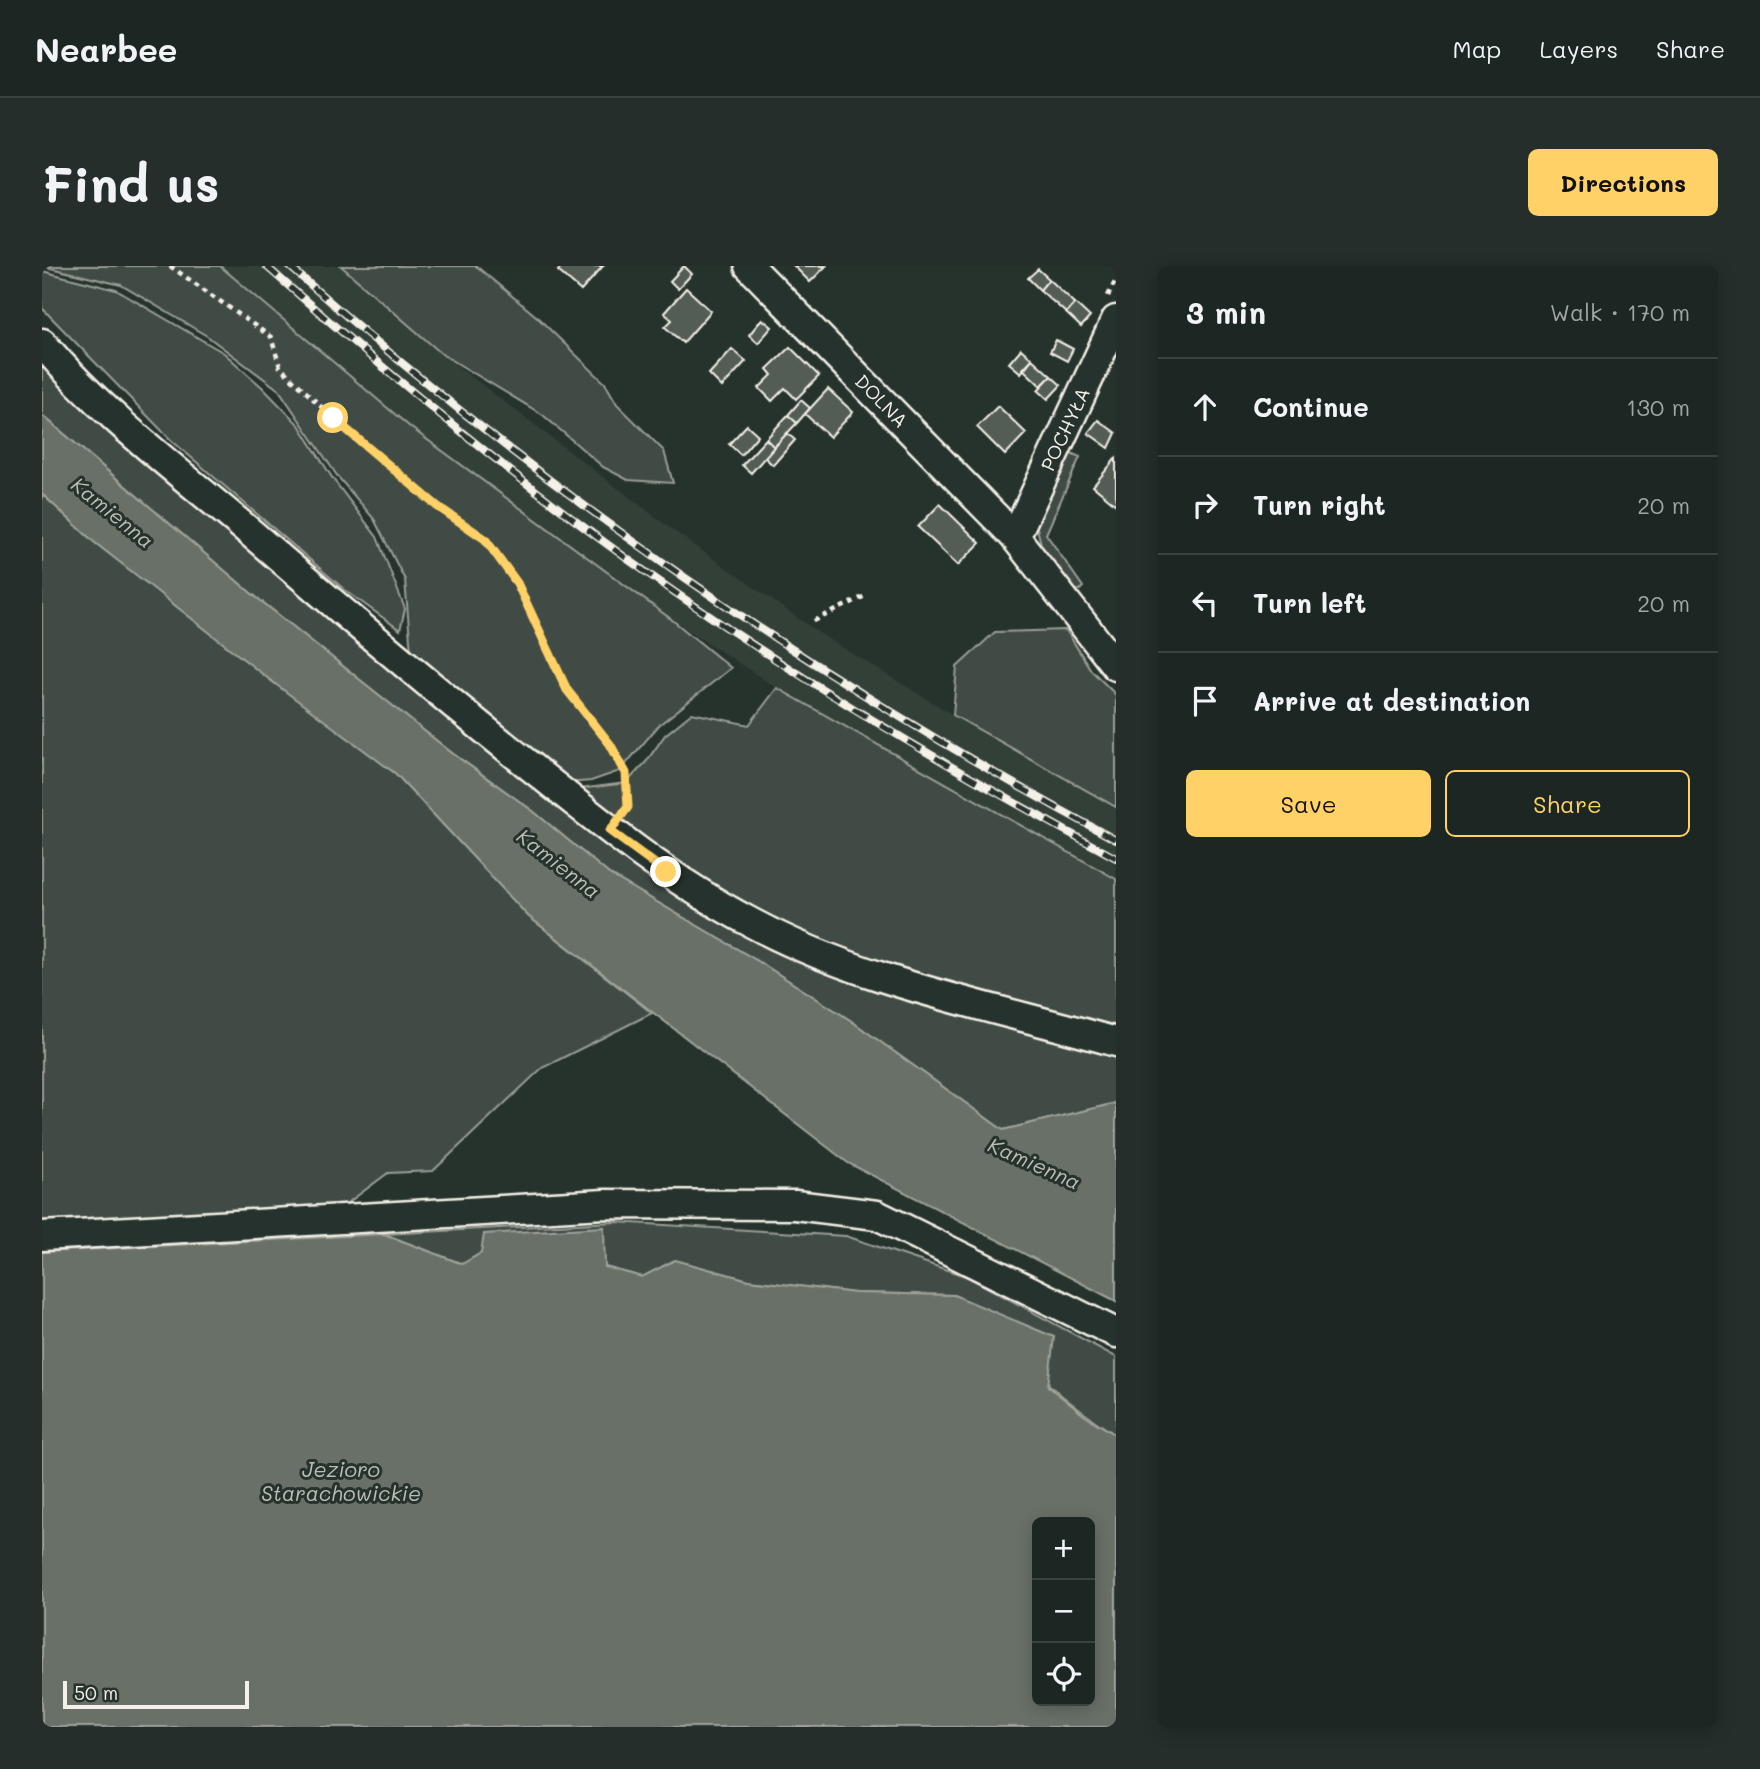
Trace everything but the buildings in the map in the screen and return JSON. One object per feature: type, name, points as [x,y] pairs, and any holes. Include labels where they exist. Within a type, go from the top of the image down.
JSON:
[{"type":"street","name":"DOLNA","points":[[749,266],[1015,537],[1116,666]]},
{"type":"street","name":"POCHYŁA","points":[[1015,537],[1116,320]]},
{"type":"street","points":[[42,343],[112,416],[384,649],[610,831],[666,872],[751,923],[816,952],[932,993],[1116,1042]]},
{"type":"street","points":[[42,1236],[605,1203],[795,1205],[877,1215],[1116,1333]]},
{"type":"path","points":[[170,266],[271,337],[280,367],[333,418],[437,506],[485,539],[517,583],[567,690],[610,744],[626,773],[628,807],[610,831]]},
{"type":"path","points":[[814,621],[867,595]]},
{"type":"shaded area","points":[[42,266],[220,266],[410,427],[671,619],[731,668],[659,725],[620,771],[591,781],[567,783],[411,652],[405,580],[374,519],[338,477],[279,390],[207,336],[121,285]]},
{"type":"shaded area","points":[[220,266],[341,266],[442,354],[670,528],[819,633],[953,715],[1116,807],[1116,879],[777,688],[671,619],[410,427]]},
{"type":"shaded area","points":[[341,266],[476,266],[536,316],[605,383],[617,404],[664,451],[673,483],[628,480],[603,467],[543,415],[442,354]]},
{"type":"shaded area","points":[[42,271],[116,290],[224,353],[262,387],[299,425],[333,479],[377,537],[405,609],[400,630],[345,590],[171,440],[42,308]]},
{"type":"shaded area","points":[[42,358],[540,794],[626,783],[646,762],[665,735],[692,713],[749,725],[777,688],[1116,879],[1116,1103],[1003,1130],[850,1020],[761,963],[609,874],[533,811],[452,753],[251,593],[42,415]]},
{"type":"shaded area","points":[[1064,450],[1080,457],[1046,534],[1083,587],[1080,590],[1072,590],[1043,552],[1036,524]]},
{"type":"shaded area","points":[[42,494],[94,542],[396,774],[528,916],[652,1013],[542,1068],[433,1171],[388,1173],[42,1430]]},
{"type":"shaded area","points":[[1066,630],[1091,670],[1116,695],[1116,807],[953,715],[957,667],[995,632]]},
{"type":"shaded area","points":[[615,1222],[846,1236],[968,1277],[1116,1357],[1116,1435],[1052,1387],[955,1295],[855,1293],[748,1280],[675,1260],[643,1277],[604,1267],[604,1227],[481,1253],[463,1264],[384,1234]]},
{"type":"water","name":"Kamienna","points":[[42,415],[251,593],[452,753],[533,811],[609,874],[761,963],[850,1020],[1003,1130],[1116,1103],[1116,1301],[848,1163],[528,916],[396,774],[270,680],[94,542],[42,494]]},
{"type":"water","name":"Jezioro Starachowickie","points":[[604,1227],[605,1267],[642,1277],[675,1260],[749,1280],[855,1293],[954,1295],[1054,1337],[1048,1386],[1085,1416],[1116,1435],[1116,1727],[42,1727],[42,1252],[384,1234],[462,1264],[481,1253],[484,1234]]},
{"type":"railway","points":[[266,266],[383,367],[544,497],[713,619],[911,743],[1116,858]]},
{"type":"railway","points":[[289,266],[386,350],[484,429],[686,578],[790,648],[896,714],[1116,840]]},
{"type":"route","points":[[333,418],[437,506],[485,539],[517,583],[548,655],[567,690],[610,744],[626,773],[628,807],[610,831],[666,872]]}]
